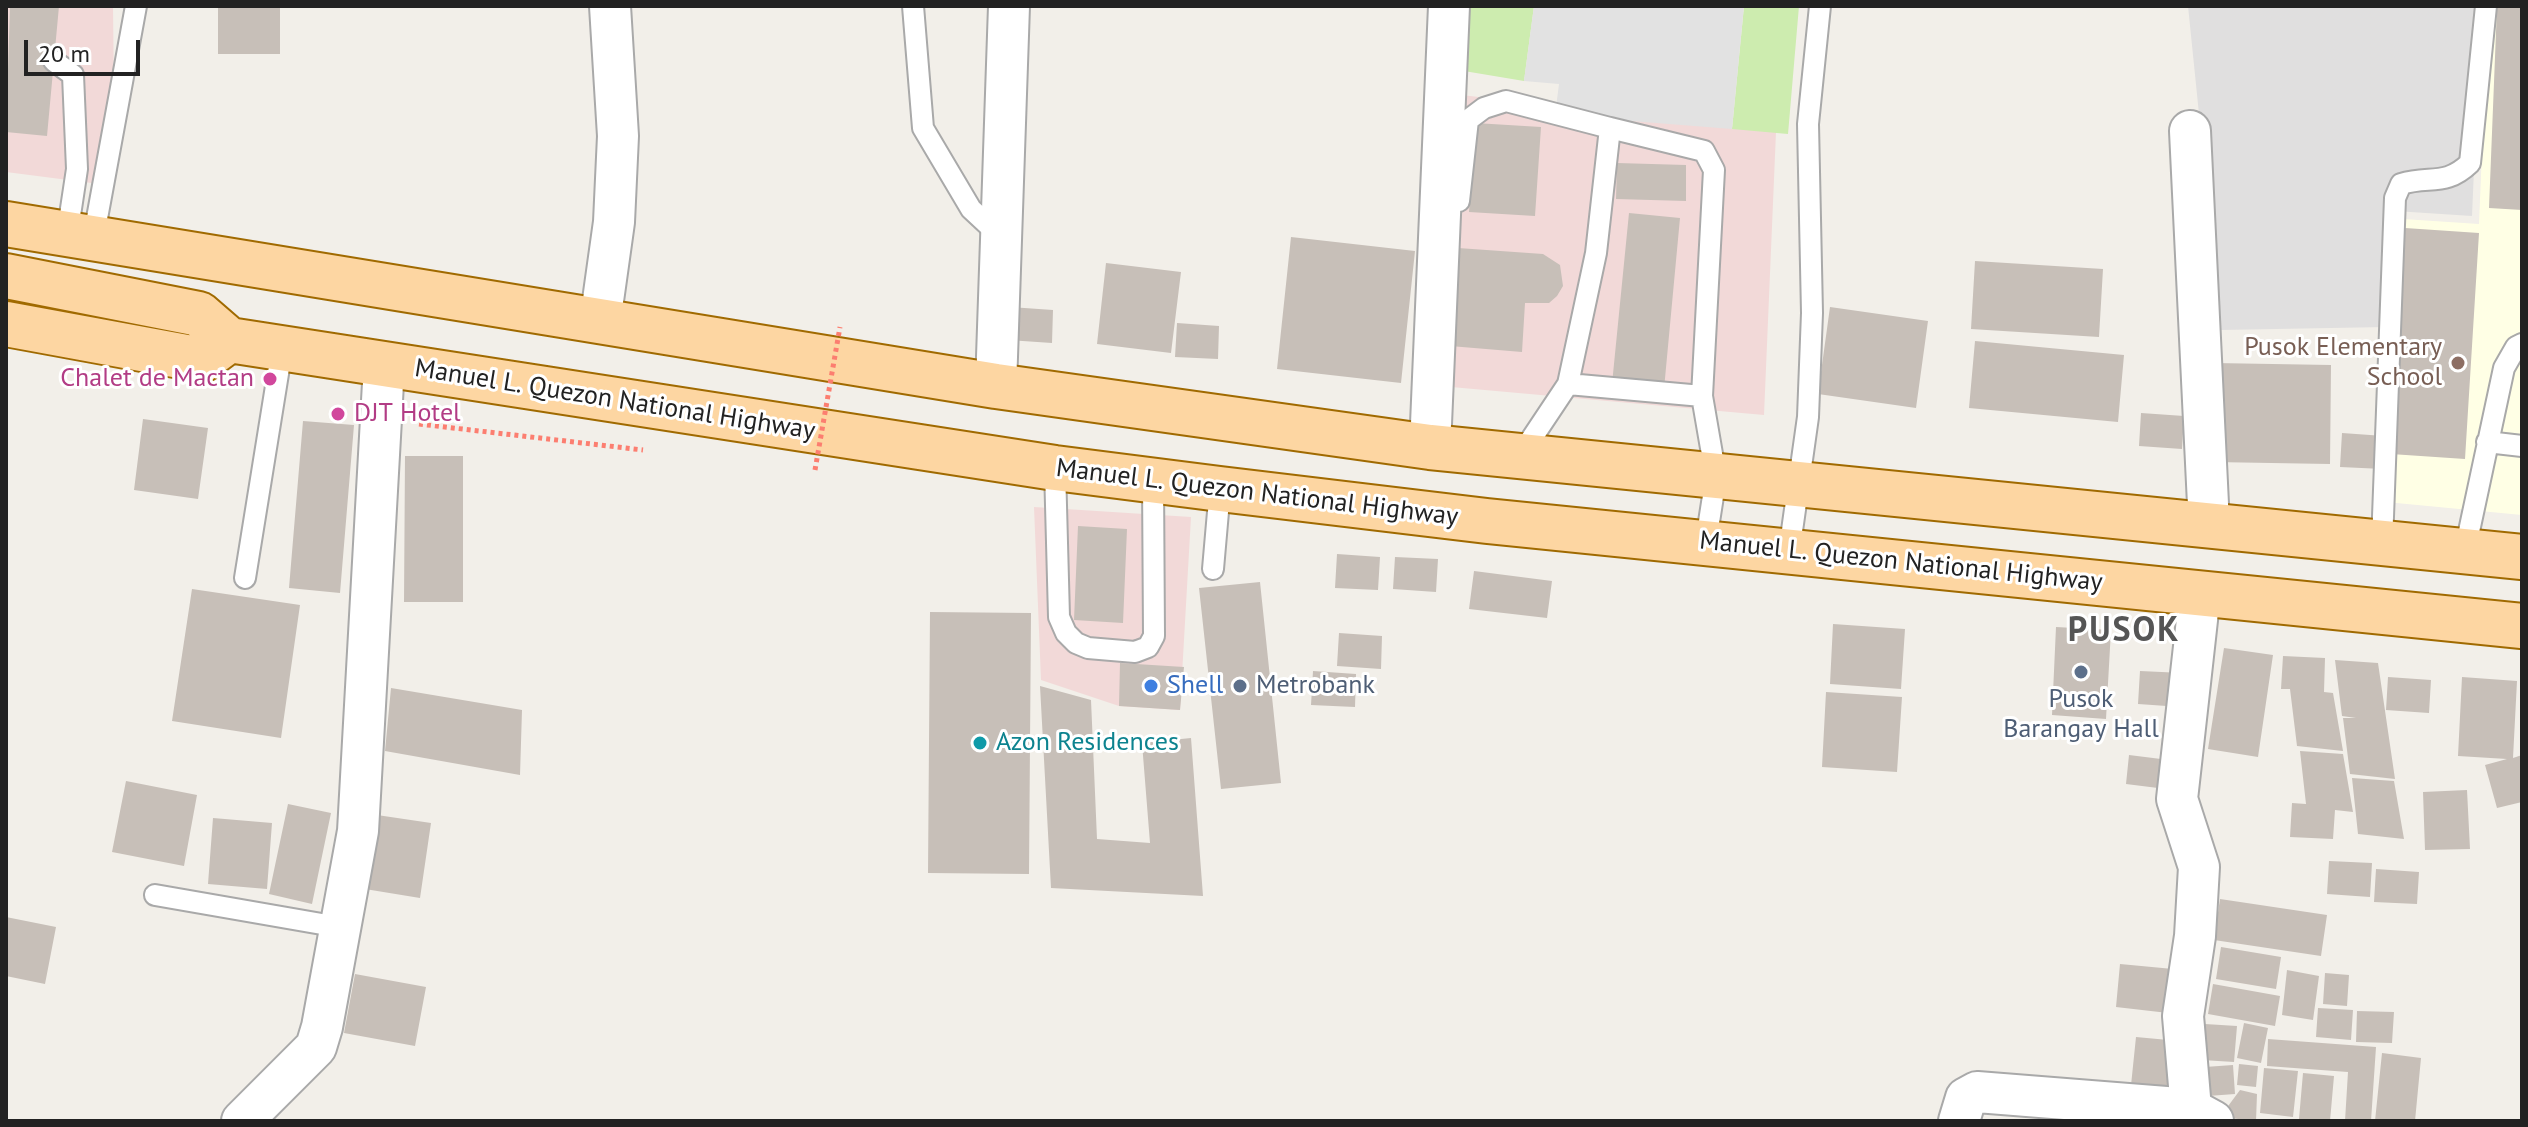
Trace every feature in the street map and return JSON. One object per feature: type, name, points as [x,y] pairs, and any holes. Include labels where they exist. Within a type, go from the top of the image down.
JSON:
[{"type":"main road","points":[[6,224],[996,386],[1438,448],[2522,557]]},
{"type":"main road","points":[[6,276],[199,314],[229,340],[202,360],[6,324]]},
{"type":"main road","name":"Manuel L. Quezon National Highway","points":[[229,340],[1055,468],[1220,489],[1487,521],[2522,626]]},
{"type":"street","points":[[600,322],[614,222],[618,136],[610,6]]},
{"type":"street","points":[[996,386],[1009,6]]},
{"type":"street","points":[[1438,448],[1449,6]]},
{"type":"street","points":[[2190,131],[2209,525]]},
{"type":"street","points":[[242,1121],[316,1047],[358,831],[384,365]]},
{"type":"street","points":[[1959,1121],[1966,1098],[1977,1092],[2202,1115],[2183,1016],[2195,936],[2199,867],[2177,799],[2200,593]]},
{"type":"lane","points":[[80,237],[136,6]]},
{"type":"lane","points":[[913,6],[923,128],[971,209],[1001,238]]},
{"type":"lane","points":[[1789,552],[1796,485],[1808,417],[1812,313],[1808,124],[1820,6]]},
{"type":"lane","points":[[2382,543],[2395,198],[2401,184],[2414,180],[2446,180],[2470,163],[2486,6]]},
{"type":"lane","points":[[54,61],[73,75],[80,237]]},
{"type":"lane","points":[[1438,448],[1468,120],[1484,108],[1506,101],[1704,151],[1714,170],[1702,396],[1716,477],[1706,541]]},
{"type":"lane","points":[[1520,456],[1568,384],[1596,253],[1610,128]]},
{"type":"lane","points":[[2465,550],[2504,368],[2516,347],[2522,344]]},
{"type":"lane","points":[[245,578],[282,349]]},
{"type":"lane","points":[[1568,384],[1702,396]]},
{"type":"lane","points":[[2487,442],[2522,446]]},
{"type":"lane","points":[[1055,468],[1059,617],[1076,643],[1088,648],[1135,652],[1148,647],[1154,636],[1153,480]]},
{"type":"lane","points":[[1213,569],[1220,489]]},
{"type":"lane","points":[[155,895],[339,927]]},
{"type":"path","points":[[815,470],[840,327]]},
{"type":"path","points":[[381,419],[645,450]]},
{"type":"shaded area","points":[[6,6],[113,6],[115,186],[6,172]]},
{"type":"shaded area","points":[[1534,6],[1744,6],[1732,129],[1555,115],[1559,84],[1524,81]]},
{"type":"shaded area","points":[[2188,6],[2481,6],[2472,216],[2395,211],[2386,327],[2221,330]]},
{"type":"shaded area","name":"Pusok Elementary School","points":[[2488,6],[2522,6],[2522,515],[2386,502],[2403,219],[2479,224]]},
{"type":"shaded area","points":[[1453,94],[1776,132],[1764,415],[1440,386]]},
{"type":"shaded area","name":"Shell","points":[[1034,507],[1191,517],[1180,710],[1119,706],[1041,680]]},
{"type":"green space","points":[[1457,6],[1534,6],[1524,81],[1452,69]]},
{"type":"green space","points":[[1744,6],[1799,6],[1788,134],[1732,129]]},
{"type":"building","points":[[10,6],[59,6],[47,136],[6,132]]},
{"type":"building","points":[[218,6],[280,6],[280,54],[218,54]]},
{"type":"building","points":[[2497,7],[2522,8],[2522,210],[2489,208]]},
{"type":"building","points":[[1475,123],[1541,127],[1535,216],[1469,212]]},
{"type":"building","points":[[1617,163],[1686,165],[1686,201],[1616,199]]},
{"type":"building","points":[[1629,213],[1680,218],[1664,389],[1612,384]]},
{"type":"building","points":[[2405,228],[2479,233],[2465,459],[2391,454]]},
{"type":"building","points":[[1291,237],[1415,251],[1401,383],[1277,369]]},
{"type":"building","points":[[1458,248],[1543,254],[1560,265],[1563,286],[1557,296],[1549,303],[1525,303],[1522,352],[1450,346]]},
{"type":"building","points":[[1975,261],[2103,269],[2099,337],[1971,329]]},
{"type":"building","points":[[1106,263],[1181,272],[1171,353],[1097,344]]},
{"type":"building","points":[[1010,307],[1053,310],[1052,343],[1008,340]]},
{"type":"building","points":[[1830,307],[1928,321],[1916,408],[1818,394]]},
{"type":"building","points":[[1177,323],[1219,326],[1218,359],[1175,357]]},
{"type":"building","points":[[1975,341],[2124,355],[2118,422],[1969,408]]},
{"type":"building","points":[[2214,363],[2331,365],[2330,464],[2213,462]]},
{"type":"building","points":[[2141,413],[2184,416],[2182,449],[2139,446]]},
{"type":"building","points":[[143,419],[208,428],[198,499],[134,490]]},
{"type":"building","points":[[303,421],[354,425],[340,593],[289,588]]},
{"type":"building","points":[[2342,433],[2384,436],[2383,469],[2340,467]]},
{"type":"building","points":[[405,456],[463,456],[463,602],[404,602]]},
{"type":"building","points":[[1078,526],[1127,529],[1123,623],[1074,620]]},
{"type":"building","points":[[1337,554],[1380,557],[1378,590],[1335,588]]},
{"type":"building","points":[[1395,557],[1438,559],[1436,592],[1393,589]]},
{"type":"building","points":[[1474,571],[1552,581],[1547,618],[1469,609]]},
{"type":"building","name":"Metrobank","points":[[1260,582],[1281,783],[1221,789],[1199,588]]},
{"type":"building","points":[[192,589],[300,605],[281,738],[172,721]]},
{"type":"building","name":"Azon Residences","points":[[930,612],[1031,613],[1029,874],[928,873]]},
{"type":"building","points":[[1833,624],[1905,629],[1901,689],[1830,684]]},
{"type":"building","name":"Pusok Barangay Hall","points":[[2056,627],[2111,630],[2106,719],[2052,715]]},
{"type":"building","points":[[1339,633],[1382,636],[1381,669],[1337,666]]},
{"type":"building","points":[[2224,648],[2273,655],[2258,757],[2208,749]]},
{"type":"building","points":[[2283,656],[2325,658],[2324,692],[2333,693],[2343,751],[2297,746],[2290,689],[2281,689]]},
{"type":"building","points":[[2335,660],[2378,663],[2395,779],[2350,774],[2343,718],[2356,718],[2342,716]]},
{"type":"building","name":"Shell","points":[[1120,663],[1184,667],[1180,710],[1119,706]]},
{"type":"building","points":[[1313,671],[1356,674],[1355,707],[1311,705]]},
{"type":"building","points":[[2140,671],[2183,673],[2181,707],[2138,704]]},
{"type":"building","points":[[2388,677],[2431,680],[2429,713],[2386,710]]},
{"type":"building","points":[[2462,677],[2517,681],[2513,758],[2522,755],[2522,802],[2497,808],[2485,765],[2507,759],[2458,756]]},
{"type":"building","points":[[1040,686],[1091,700],[1097,839],[1150,843],[1142,743],[1191,738],[1203,896],[1051,888]]},
{"type":"building","points":[[391,688],[522,710],[520,775],[385,751]]},
{"type":"building","points":[[1826,692],[1902,697],[1897,772],[1822,767]]},
{"type":"building","points":[[2300,751],[2343,754],[2353,812],[2335,810],[2333,839],[2290,837],[2292,803],[2306,804]]},
{"type":"building","points":[[2129,755],[2169,760],[2166,789],[2126,784]]},
{"type":"building","points":[[2352,778],[2394,781],[2404,839],[2358,834]]},
{"type":"building","points":[[126,781],[197,795],[184,866],[112,852]]},
{"type":"building","points":[[2467,790],[2470,849],[2425,850],[2423,792]]},
{"type":"building","points":[[288,804],[331,813],[312,904],[269,894]]},
{"type":"building","points":[[377,815],[431,823],[420,898],[365,889]]},
{"type":"building","points":[[213,818],[272,823],[267,889],[208,884]]},
{"type":"building","points":[[2329,861],[2372,863],[2370,897],[2327,894]]},
{"type":"building","points":[[2376,869],[2419,872],[2417,904],[2374,902]]},
{"type":"building","points":[[2220,899],[2327,915],[2321,956],[2214,940]]},
{"type":"building","points":[[6,917],[56,927],[45,984],[6,976]]},
{"type":"building","points":[[2221,947],[2281,957],[2276,989],[2216,979]]},
{"type":"building","points":[[2120,964],[2173,969],[2168,1013],[2116,1007]]},
{"type":"building","points":[[2287,970],[2319,976],[2313,1020],[2282,1015]]},
{"type":"building","points":[[2325,973],[2349,975],[2347,1006],[2323,1004]]},
{"type":"building","points":[[355,974],[426,987],[415,1046],[344,1033]]},
{"type":"building","points":[[2213,984],[2280,996],[2275,1026],[2208,1014]]},
{"type":"building","points":[[2318,1008],[2353,1010],[2351,1040],[2316,1037]]},
{"type":"building","points":[[2357,1011],[2394,1012],[2392,1043],[2356,1042]]},
{"type":"building","points":[[2244,1023],[2268,1028],[2261,1063],[2237,1058]]},
{"type":"building","points":[[2205,1024],[2237,1026],[2234,1062],[2202,1060]]},
{"type":"building","points":[[2136,1037],[2179,1041],[2173,1100],[2130,1095]]},
{"type":"building","points":[[2268,1039],[2376,1047],[2371,1121],[2345,1121],[2348,1072],[2267,1066]]},
{"type":"building","points":[[2382,1053],[2421,1058],[2415,1121],[2375,1121]]},
{"type":"building","points":[[2239,1064],[2258,1066],[2256,1087],[2237,1085]]},
{"type":"building","points":[[2233,1065],[2235,1094],[2208,1096],[2205,1067]]},
{"type":"building","points":[[2264,1068],[2298,1071],[2293,1117],[2260,1113]]},
{"type":"building","points":[[2303,1073],[2334,1076],[2330,1121],[2299,1119]]},
{"type":"building","points":[[2240,1090],[2257,1094],[2256,1121],[2220,1117]]},
{"type":"place","name":"Pusok Elementary School","points":[[2458,363]]},
{"type":"place","name":"Chalet de Mactan","points":[[270,379]]},
{"type":"place","name":"DJT Hotel","points":[[338,414]]},
{"type":"place","name":"Pusok Barangay Hall","points":[[2081,672]]},
{"type":"place","name":"Shell","points":[[1151,686]]},
{"type":"place","name":"Metrobank","points":[[1240,686]]},
{"type":"place","name":"Azon Residences","points":[[980,743]]},
{"type":"district","name":"PUSOK","points":[[2124,631]]}]
